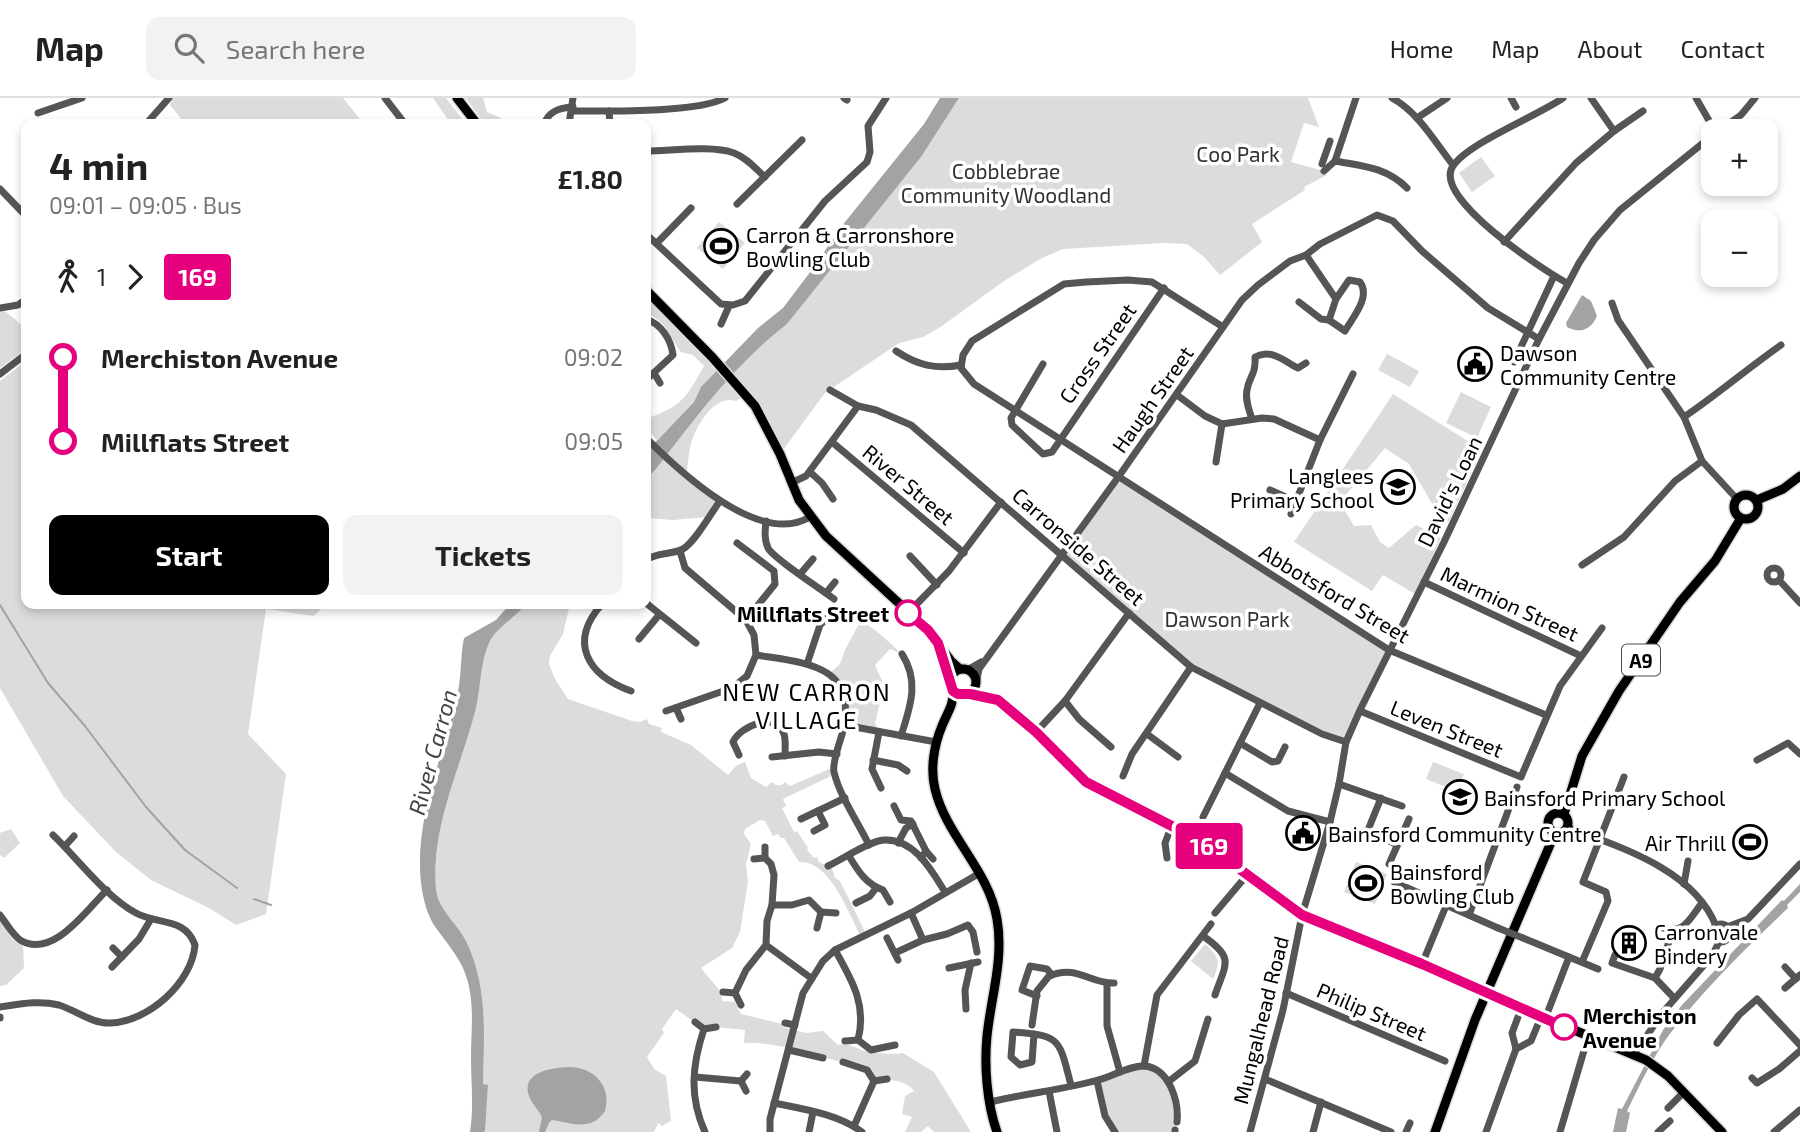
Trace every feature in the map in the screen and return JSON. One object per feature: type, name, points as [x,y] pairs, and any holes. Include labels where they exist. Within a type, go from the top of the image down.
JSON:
[{"type":"main road","points":[[457,98],[473,119]]},
{"type":"main road","points":[[651,295],[755,406],[810,517],[826,536],[928,630],[964,669],[972,689]]},
{"type":"main road","name":"A9","points":[[1757,500],[1783,489],[1800,476]]},
{"type":"main road","name":"A9","points":[[1564,814],[1582,756],[1619,691],[1680,602],[1715,561],[1741,518],[1754,517],[1759,509],[1757,500],[1749,495],[1737,499]]},
{"type":"main road","points":[[1737,499],[1734,509],[1741,518]]},
{"type":"main road","points":[[938,643],[950,678],[954,702],[936,742],[932,774],[935,791],[944,812],[980,873],[997,918],[999,952],[986,1039],[990,1102],[997,1132]]},
{"type":"main road","points":[[950,678],[964,669]]},
{"type":"main road","points":[[954,702],[972,689]]},
{"type":"main road","points":[[953,691],[972,689],[1012,710],[1086,782],[1203,842],[1302,915],[1649,1062],[1684,1092],[1717,1130]]},
{"type":"main road","points":[[1557,812],[1564,814],[1568,820],[1567,827],[1562,832],[1555,833],[1549,828],[1548,818],[1557,812]]},
{"type":"main road","points":[[1435,1132],[1475,1020],[1555,833]]},
{"type":"street","points":[[38,113],[48,104],[82,98]]},
{"type":"street","points":[[150,119],[169,98]]},
{"type":"street","points":[[385,98],[401,119]]},
{"type":"street","points":[[570,119],[573,98]]},
{"type":"street","points":[[675,107],[677,98]]},
{"type":"street","points":[[546,119],[554,111],[675,107],[712,103],[725,98]]},
{"type":"street","points":[[651,238],[715,299],[729,306],[739,304],[752,295],[825,201],[867,162],[870,152],[868,127],[886,98]]},
{"type":"street","points":[[1330,141],[1323,167],[1335,158],[1356,98]]},
{"type":"street","points":[[1392,98],[1417,118],[1453,165]]},
{"type":"street","points":[[1417,118],[1447,98]]},
{"type":"street","points":[[1511,98],[1516,107]]},
{"type":"street","points":[[1563,98],[1544,111],[1491,138],[1453,165],[1449,177],[1455,192],[1504,242],[1567,283]]},
{"type":"street","points":[[1591,98],[1614,131]]},
{"type":"street","points":[[1696,98],[1708,119]]},
{"type":"street","name":"David's Loan","points":[[1735,119],[1755,98]]},
{"type":"street","points":[[609,111],[610,119]]},
{"type":"street","points":[[1504,242],[1558,180],[1614,131],[1643,111]]},
{"type":"street","points":[[737,204],[754,194],[765,177],[788,160],[802,140]]},
{"type":"street","name":"David's Loan","points":[[1302,915],[1330,822],[1346,742],[1567,283],[1594,240],[1620,210],[1701,143]]},
{"type":"street","points":[[651,151],[709,150],[733,153],[747,160],[765,177]]},
{"type":"street","points":[[1326,153],[1402,177],[1407,188]]},
{"type":"street","points":[[0,189],[21,211]]},
{"type":"street","points":[[657,243],[691,208]]},
{"type":"street","name":"Haugh Street","points":[[972,689],[979,668],[997,648],[1245,296],[1290,261],[1306,255],[1320,244],[1377,215],[1393,221],[1422,251],[1488,308],[1528,332]]},
{"type":"street","points":[[1306,255],[1336,299]]},
{"type":"street","points":[[1514,362],[1553,276]]},
{"type":"street","points":[[896,351],[924,366],[961,365],[963,355],[972,341],[1064,284],[1128,279],[1152,282],[1164,288],[1223,327]]},
{"type":"street","points":[[1299,302],[1321,319],[1329,320],[1345,331],[1358,308],[1364,288],[1360,282],[1349,280],[1336,299],[1329,320]]},
{"type":"street","name":"Cross Street","points":[[1059,439],[1164,288]]},
{"type":"street","points":[[0,308],[21,302]]},
{"type":"street","points":[[1612,303],[1618,320],[1684,417],[1702,461],[1737,499]]},
{"type":"street","points":[[721,324],[729,306]]},
{"type":"street","points":[[651,322],[667,337],[673,351],[672,359],[653,373],[660,383]]},
{"type":"street","points":[[1528,332],[1539,339]]},
{"type":"street","points":[[1684,417],[1781,345]]},
{"type":"street","points":[[1252,419],[1247,388],[1253,378],[1253,347]]},
{"type":"street","points":[[1255,357],[1271,353],[1298,368],[1306,363]]},
{"type":"street","points":[[0,374],[21,358]]},
{"type":"street","points":[[1043,363],[1014,410],[1012,425],[1043,454],[1052,452],[1059,439]]},
{"type":"street","name":"Abbotsford Street","points":[[961,365],[974,384],[1389,650],[1546,715]]},
{"type":"street","points":[[1291,514],[1320,440],[1353,374]]},
{"type":"street","name":"Carronside Street","points":[[830,390],[858,406],[876,410],[911,425],[1191,667],[1322,734],[1346,742]]},
{"type":"street","points":[[1177,395],[1205,416],[1222,424],[1252,419],[1274,419],[1320,440]]},
{"type":"street","points":[[791,483],[810,472],[858,406]]},
{"type":"street","points":[[1216,462],[1222,424]]},
{"type":"street","name":"River Street","points":[[832,442],[964,553]]},
{"type":"street","points":[[651,443],[674,466],[720,501],[766,521],[795,524],[810,517]]},
{"type":"street","points":[[1582,565],[1624,537],[1683,473],[1702,461]]},
{"type":"street","points":[[810,472],[833,499]]},
{"type":"street","points":[[1270,491],[1296,501]]},
{"type":"street","points":[[651,557],[680,551],[688,545],[720,501]]},
{"type":"street","points":[[908,613],[964,553],[1001,502]]},
{"type":"street","points":[[766,521],[765,537],[774,556],[834,599]]},
{"type":"street","points":[[737,543],[774,572],[776,578],[775,584],[746,620]]},
{"type":"street","points":[[747,550],[752,543]]},
{"type":"street","points":[[666,711],[732,688],[747,676],[756,655],[754,635],[746,620],[685,568],[680,551]]},
{"type":"street","points":[[910,556],[937,585]]},
{"type":"street","points":[[801,573],[813,559]]},
{"type":"street","points":[[1779,580],[1800,603]]},
{"type":"street","points":[[826,593],[835,582]]},
{"type":"street","name":"Marmion Street","points":[[1424,582],[1581,656]]},
{"type":"street","points":[[651,608],[696,643]]},
{"type":"street","points":[[598,609],[586,626],[583,640],[586,655],[595,670],[612,684],[631,691]]},
{"type":"street","points":[[1036,732],[1065,701],[1129,613]]},
{"type":"street","points":[[639,639],[659,615]]},
{"type":"street","points":[[807,664],[820,625],[830,615],[839,618]]},
{"type":"street","points":[[1546,715],[1560,686],[1602,628]]},
{"type":"street","name":"Haugh Street","points":[[964,669],[977,666],[997,648]]},
{"type":"street","points":[[901,736],[913,692],[911,670],[902,654]]},
{"type":"street","points":[[756,655],[807,664],[830,673],[841,688],[846,709],[833,770],[869,845]]},
{"type":"street","points":[[1123,776],[1132,754],[1191,667]]},
{"type":"street","points":[[1065,701],[1079,719],[1111,747]]},
{"type":"street","points":[[1203,817],[1260,702]]},
{"type":"street","points":[[676,708],[681,719]]},
{"type":"street","name":"Leven Street","points":[[1360,711],[1521,777],[1546,715]]},
{"type":"street","points":[[739,755],[733,742],[736,735],[747,727],[772,723],[780,727],[785,735],[785,756]]},
{"type":"street","points":[[844,725],[936,742]]},
{"type":"street","points":[[879,733],[872,769],[881,788]]},
{"type":"street","points":[[1147,734],[1178,757]]},
{"type":"street","points":[[1240,743],[1272,762],[1278,761],[1285,747]]},
{"type":"street","points":[[1757,760],[1788,743],[1800,754]]},
{"type":"street","points":[[772,757],[819,752],[837,754]]},
{"type":"street","points":[[873,760],[898,765],[907,771]]},
{"type":"street","points":[[1225,773],[1288,811],[1330,822]]},
{"type":"street","points":[[1582,962],[1608,901],[1606,892],[1583,882],[1623,777]]},
{"type":"street","points":[[1339,784],[1402,806]]},
{"type":"street","points":[[1469,915],[1517,787]]},
{"type":"street","points":[[801,819],[845,798]]},
{"type":"street","points":[[1381,798],[1368,830],[1397,845]]},
{"type":"street","points":[[894,806],[901,820],[911,821],[913,824],[923,854],[945,892]]},
{"type":"street","points":[[814,831],[825,825],[818,811]]},
{"type":"street","points":[[1389,864],[1409,819]]},
{"type":"street","points":[[898,844],[906,828],[913,824]]},
{"type":"street","points":[[1167,858],[1165,842],[1172,825]]},
{"type":"street","points":[[1567,827],[1663,870],[1684,884],[1702,903],[1716,926],[1713,936],[1719,942]]},
{"type":"street","points":[[0,1007],[49,1003],[109,1024],[135,1018],[150,1009],[185,976],[192,964],[195,945],[182,926],[151,919],[121,903],[53,835]]},
{"type":"street","points":[[65,846],[74,836]]},
{"type":"street","points":[[828,866],[884,840],[933,859]]},
{"type":"street","points":[[735,993],[746,970],[765,946],[774,875],[771,864],[765,858],[765,847]]},
{"type":"street","points":[[849,856],[860,874],[876,888],[883,890],[890,902]]},
{"type":"street","points":[[754,859],[765,858]]},
{"type":"street","points":[[1684,884],[1688,861]]},
{"type":"street","points":[[1727,927],[1748,919],[1800,864]]},
{"type":"street","points":[[770,1132],[774,1103],[803,993],[823,961],[835,950],[911,913],[980,873]]},
{"type":"street","points":[[1215,913],[1247,875]]},
{"type":"street","points":[[1394,882],[1598,969]]},
{"type":"street","points":[[856,903],[870,897],[876,888]]},
{"type":"street","points":[[0,915],[20,939],[35,945],[44,944],[63,935],[107,890]]},
{"type":"street","points":[[772,905],[792,905],[810,900],[821,912],[836,913]]},
{"type":"street","points":[[1663,928],[1674,931],[1680,929],[1702,903]]},
{"type":"street","points":[[1422,964],[1446,906]]},
{"type":"street","points":[[817,928],[821,912]]},
{"type":"street","points":[[911,913],[923,940]]},
{"type":"street","name":"Mungalhead Road","points":[[1250,1132],[1286,993],[1302,915]]},
{"type":"street","points":[[113,967],[139,939],[151,919]]},
{"type":"street","points":[[1144,1066],[1157,995],[1211,924]]},
{"type":"street","points":[[1716,926],[1721,924],[1727,927],[1730,937],[1719,942]]},
{"type":"street","points":[[887,938],[897,957],[923,940],[968,925],[973,932],[978,952]]},
{"type":"street","points":[[1655,978],[1671,935]]},
{"type":"street","points":[[1203,936],[1221,949],[1225,956],[1226,964],[1215,995]]},
{"type":"street","points":[[1634,1054],[1674,998],[1706,965],[1719,942]]},
{"type":"street","points":[[765,946],[811,978]]},
{"type":"street","points":[[113,948],[122,957]]},
{"type":"street","points":[[835,950],[859,998],[862,1025],[858,1040]]},
{"type":"street","points":[[1615,955],[1612,963],[1655,978],[1674,998]]},
{"type":"street","points":[[1516,1049],[1531,1041],[1569,957]]},
{"type":"street","points":[[949,968],[974,963],[965,990],[966,1009]]},
{"type":"street","points":[[1037,996],[1022,990],[1030,966],[1032,964],[1047,969],[1052,975]]},
{"type":"street","points":[[1785,967],[1798,977],[1785,988]]},
{"type":"street","points":[[1071,1085],[1063,1051],[1054,1039],[1033,1029],[1013,1032],[1012,1057],[1020,1065],[1033,1060],[1031,1048],[1033,1029],[1037,996],[1042,983],[1052,975],[1069,972],[1110,984],[1107,1026],[1120,1072]]},
{"type":"street","points":[[1210,980],[1220,982]]},
{"type":"street","points":[[723,992],[735,993]]},
{"type":"street","points":[[735,993],[741,1005]]},
{"type":"street","name":"Philip Street","points":[[1286,993],[1445,1060]]},
{"type":"street","points":[[1717,1043],[1756,996],[1800,1045]]},
{"type":"street","points":[[1486,1132],[1516,1049],[1512,1033],[1521,1009]]},
{"type":"street","points":[[1168,1082],[1195,1061],[1208,1019]]},
{"type":"street","points":[[695,1023],[704,1029],[716,1027]]},
{"type":"street","points":[[785,1023],[794,1029]]},
{"type":"street","points":[[704,1029],[697,1051],[694,1101],[705,1132]]},
{"type":"street","points":[[1203,1036],[1212,1039]]},
{"type":"street","points":[[1560,1132],[1588,1037]]},
{"type":"street","points":[[845,1041],[858,1040],[871,1050],[895,1045]]},
{"type":"street","points":[[790,1046],[822,1058]]},
{"type":"street","points":[[1752,1078],[1757,1083],[1800,1051]]},
{"type":"street","points":[[843,1062],[867,1070],[874,1081]]},
{"type":"street","points":[[990,1102],[1097,1081],[1144,1066],[1157,1071],[1173,1090],[1178,1107],[1176,1128]]},
{"type":"street","points":[[741,1081],[747,1074]]},
{"type":"street","points":[[695,1077],[741,1081]]},
{"type":"street","points":[[874,1081],[887,1079]]},
{"type":"street","points":[[1265,1079],[1391,1132]]},
{"type":"street","points":[[741,1081],[746,1091]]},
{"type":"street","points":[[854,1126],[874,1081]]},
{"type":"street","points":[[1097,1081],[1105,1116],[1115,1132]]},
{"type":"street","points":[[1049,1091],[1057,1132]]},
{"type":"street","points":[[1668,1108],[1684,1092]]},
{"type":"street","points":[[1313,1132],[1321,1102]]},
{"type":"street","points":[[774,1103],[813,1112],[854,1126],[862,1132]]},
{"type":"street","points":[[1178,1107],[1188,1106]]},
{"type":"street","points":[[1774,1132],[1800,1110]]},
{"type":"street","points":[[809,1132],[813,1112]]},
{"type":"street","points":[[1658,1132],[1670,1121]]},
{"type":"street","points":[[1406,1132],[1410,1123]]},
{"type":"green space","points":[[173,98],[343,98],[360,119],[181,119],[170,105]]},
{"type":"green space","points":[[433,98],[446,98],[462,119],[448,119]]},
{"type":"green space","points":[[466,98],[483,98],[487,112],[503,119],[481,119]]},
{"type":"green space","name":"Cobblebrae Community Woodland","points":[[959,98],[1308,98],[1319,127],[1304,123],[1291,162],[1324,171],[1327,175],[1304,187],[1305,190],[1252,224],[1262,242],[1220,275],[1204,257],[1187,244],[1063,249],[1040,259],[1004,281],[939,328],[923,337],[899,343],[825,393],[780,454],[746,395],[736,401],[720,403],[712,408],[700,423],[690,448],[686,476],[720,501],[708,517],[673,520],[651,518],[651,474],[733,374],[787,324],[921,157]]},
{"type":"green space","points":[[1481,157],[1495,176],[1472,192],[1459,173]]},
{"type":"green space","name":"Carron & Carronshore Bowling Club","points":[[719,222],[745,243],[723,269],[697,248]]},
{"type":"green space","points":[[651,300],[717,371],[701,387],[694,402],[657,440],[651,433],[651,417],[682,400],[704,366],[693,355],[681,352],[664,326],[651,316]]},
{"type":"green space","points":[[0,310],[21,324],[21,353],[0,368]]},
{"type":"green space","points":[[1387,354],[1419,371],[1410,387],[1378,370]]},
{"type":"green space","points":[[21,365],[21,609],[266,609],[248,734],[286,774],[266,914],[236,925],[209,908],[151,880],[116,852],[63,796],[0,688],[0,381]]},
{"type":"green space","points":[[1461,392],[1491,407],[1477,438],[1446,423]]},
{"type":"green space","name":"Langlees Primary School","points":[[1393,394],[1482,450],[1448,523],[1442,521],[1409,464],[1385,448],[1340,502],[1354,526],[1371,525],[1380,542],[1389,548],[1416,525],[1441,538],[1415,594],[1383,575],[1372,591],[1294,542]]},
{"type":"green space","name":"Dawson Park","points":[[1120,482],[1389,650],[1346,742],[1191,667],[1061,554]]},
{"type":"green space","points":[[266,609],[321,609],[314,616]]},
{"type":"green space","points":[[522,609],[569,609],[563,634],[550,656],[549,664],[568,699],[632,721],[647,719],[649,724],[662,728],[661,732],[691,745],[728,775],[736,766],[745,762],[751,778],[766,787],[772,782],[782,785],[785,782],[790,786],[834,767],[835,774],[783,799],[786,806],[782,808],[807,850],[814,858],[817,857],[819,862],[832,868],[866,934],[861,937],[829,879],[810,864],[799,862],[784,838],[778,834],[773,836],[765,821],[760,820],[745,829],[744,834],[751,844],[746,864],[748,882],[740,932],[732,948],[701,968],[721,992],[722,1001],[735,1002],[741,1014],[806,1033],[823,1031],[838,1045],[889,1054],[903,1053],[934,1072],[971,1132],[934,1132],[928,1126],[921,1132],[905,1132],[912,1117],[902,1114],[905,1096],[914,1091],[906,1084],[890,1080],[874,1081],[867,1070],[806,1052],[773,1045],[744,1043],[745,1030],[716,1027],[704,1029],[676,1009],[662,1029],[664,1033],[647,1057],[654,1069],[666,1076],[671,1121],[662,1126],[658,1123],[654,1132],[484,1132],[488,1086],[483,1084],[482,995],[467,944],[440,904],[436,889],[436,866],[448,797],[476,708],[482,665],[490,641]]},
{"type":"green space","points":[[861,620],[902,654],[890,649],[875,665],[884,685],[875,723],[879,732],[844,725],[845,699],[830,673],[840,664]]},
{"type":"green space","points":[[1433,762],[1464,774],[1456,791],[1426,779]]},
{"type":"green space","points":[[11,829],[20,843],[4,858],[0,855],[0,833]]},
{"type":"green space","name":"Bainsford Bowling Club","points":[[1356,862],[1387,874],[1375,904],[1344,892]]},
{"type":"green space","points":[[0,919],[13,940],[23,946],[24,968],[6,985],[0,986]]},
{"type":"green space","points":[[1205,944],[1217,960],[1213,979],[1191,961]]},
{"type":"green space","points":[[1144,1066],[1161,1077],[1172,1092],[1176,1111],[1175,1132],[1115,1132],[1105,1116],[1097,1081]]},
{"type":"shaded area","points":[[940,98],[959,98],[921,157],[787,324],[733,374],[651,474],[651,447],[694,402],[701,387],[758,328],[783,308],[841,227],[924,124]]},
{"type":"shaded area","points":[[1582,295],[1591,301],[1597,316],[1588,327],[1576,330],[1567,327],[1566,323]]},
{"type":"shaded area","points":[[506,609],[522,609],[497,632],[487,649],[476,708],[448,797],[436,865],[436,889],[440,904],[467,943],[482,994],[483,1084],[488,1085],[485,1130],[470,1132],[470,990],[460,963],[433,923],[426,907],[420,859],[431,788],[460,681],[464,638],[496,620]]},
{"type":"shaded area","points":[[1800,884],[1800,892],[1787,905],[1788,908],[1711,985],[1669,1035],[1627,1111],[1630,1113],[1626,1132],[1613,1132],[1618,1108],[1622,1109],[1663,1030],[1682,1005]]},
{"type":"shaded area","points":[[569,1067],[586,1070],[599,1080],[606,1094],[605,1111],[600,1118],[587,1124],[552,1120],[545,1132],[539,1132],[542,1117],[532,1102],[528,1084],[531,1078],[544,1071]]},
{"type":"waterway","points":[[0,605],[48,683],[85,726],[146,807],[185,850],[237,888]]},
{"type":"waterway","points":[[254,899],[271,905]]},
{"type":"bus line","name":"169","points":[[908,613],[928,630],[938,643],[953,691],[998,700],[1036,732],[1086,782],[1203,842],[1302,915],[1422,964],[1564,1027]]},
{"type":"place","name":"Carron & Carronshore Bowling Club","points":[[721,246]]},
{"type":"place","name":"Dawson Community Centre","points":[[1475,364]]},
{"type":"place","name":"Langlees Primary School","points":[[1398,487]]},
{"type":"place","name":"Millflats Street","points":[[908,613]]},
{"type":"place","name":"Bainsford Primary School","points":[[1460,797]]},
{"type":"place","name":"Bainsford Community Centre","points":[[1303,833]]},
{"type":"place","name":"Air Thrill","points":[[1750,842]]},
{"type":"place","name":"Bainsford Bowling Club","points":[[1366,883]]},
{"type":"place","name":"Carronvale Bindery","points":[[1629,943]]},
{"type":"place","name":"Merchiston Avenue","points":[[1564,1027]]},
{"type":"district","name":"NEW CARRON VILLAGE","points":[[807,705]]},
{"type":"park label","name":"Coo Park","points":[[1238,153]]},
{"type":"water label","name":"River Carron","points":[[432,752]]}]
